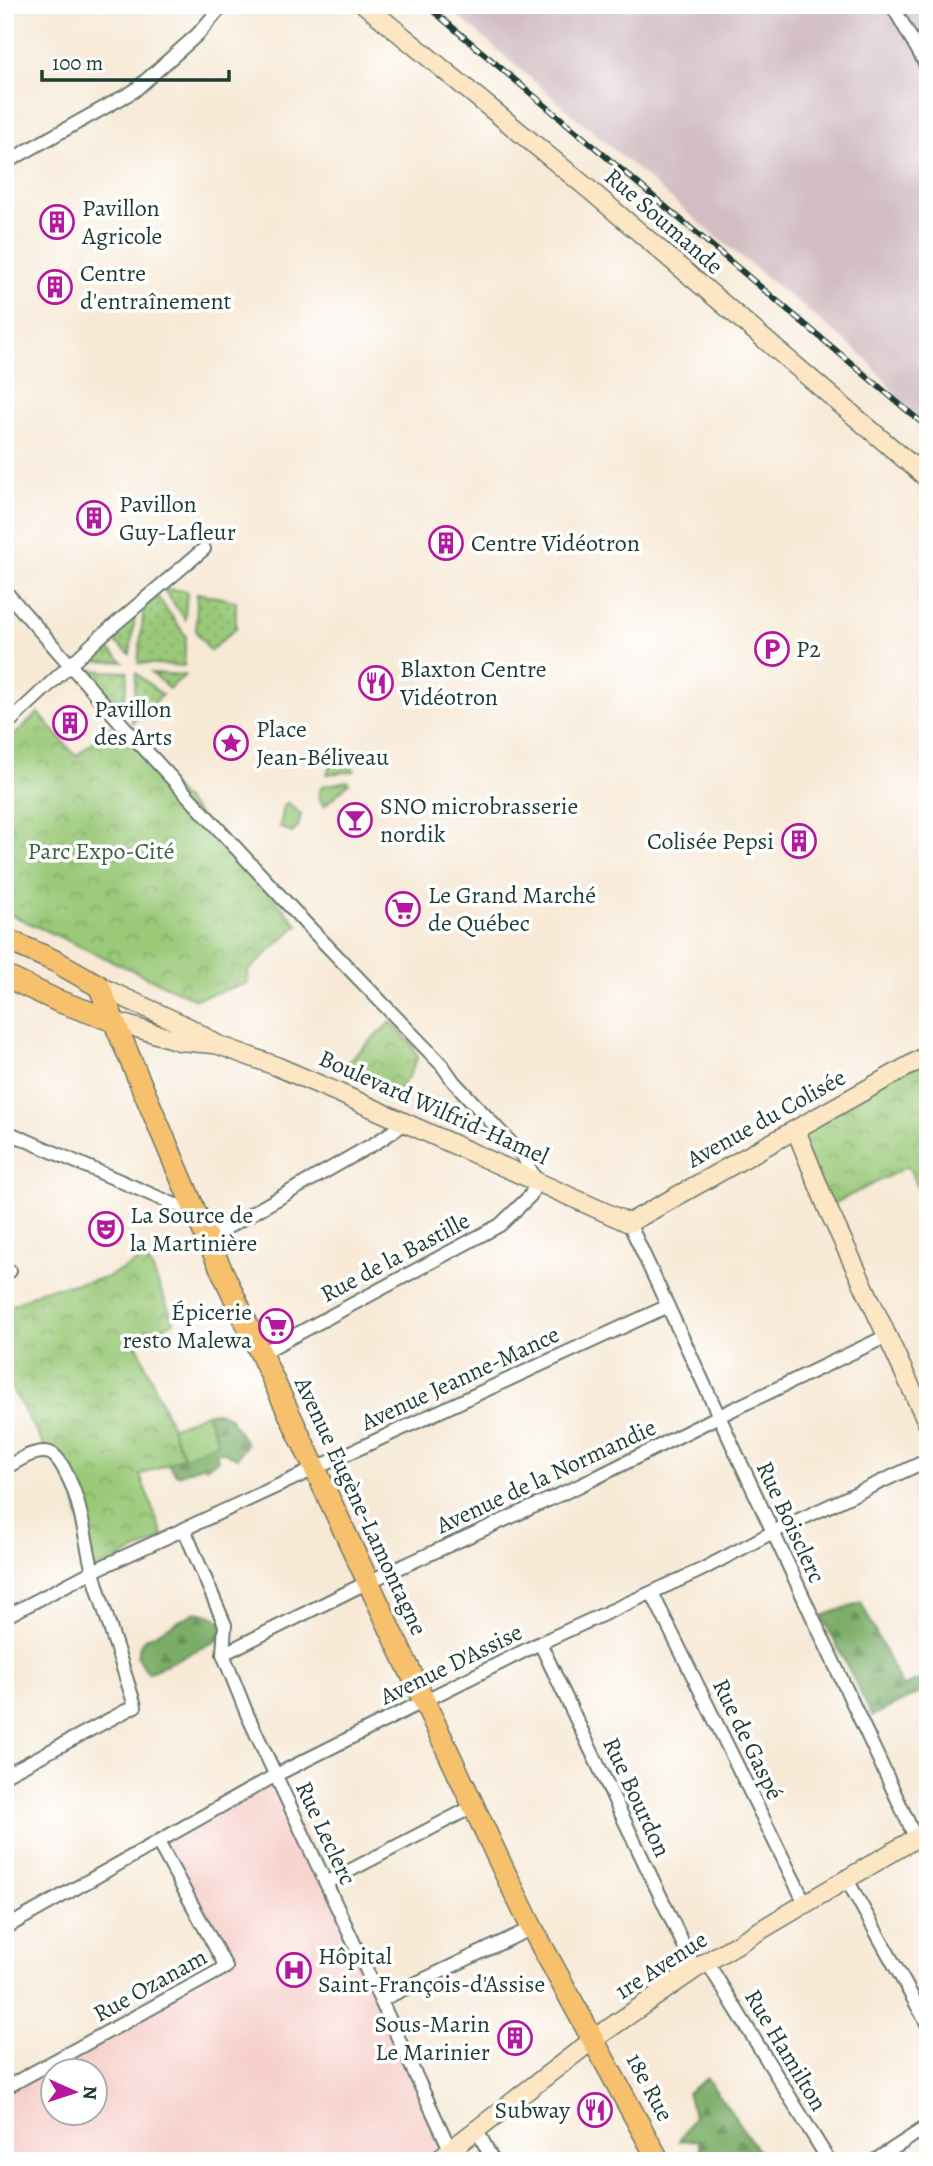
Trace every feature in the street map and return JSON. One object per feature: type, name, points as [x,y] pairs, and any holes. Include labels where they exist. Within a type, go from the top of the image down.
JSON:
[{"type":"main road","name":"Boulevard Wilfrid-Hamel","points":[[5,939],[55,961],[99,986]]},
{"type":"main road","name":"Boulevard Wilfrid-Hamel","points":[[5,976],[58,1001],[114,1021]]},
{"type":"main road","name":"Avenue Eugène-Lamontagne","points":[[99,986],[207,1239],[260,1354],[532,1928],[594,2039]]},
{"type":"main road","name":"18e Rue","points":[[594,2039],[659,2161]]},
{"type":"street","points":[[5,163],[134,91],[198,34],[223,5]]},
{"type":"street","name":"Rue Soumande","points":[[365,5],[591,191],[928,479]]},
{"type":"street","points":[[892,5],[928,68]]},
{"type":"street","points":[[5,726],[100,637],[204,549]]},
{"type":"street","points":[[5,591],[128,731],[307,925],[442,1065],[454,1082],[523,1156],[537,1182]]},
{"type":"street","name":"Boulevard Wilfrid-Hamel","points":[[99,986],[188,1027],[216,1044],[276,1066],[407,1122],[629,1223]]},
{"type":"street","name":"Boulevard Wilfrid-Hamel","points":[[114,1021],[179,1041],[216,1044]]},
{"type":"street","name":"Avenue du Colisée","points":[[629,1223],[928,1055]]},
{"type":"street","points":[[207,1239],[377,1142],[407,1122]]},
{"type":"street","points":[[796,1130],[827,1207],[928,1424]]},
{"type":"street","points":[[5,1131],[173,1204],[192,1204]]},
{"type":"street","name":"Rue de la Bastille","points":[[260,1354],[500,1225],[530,1196],[537,1182]]},
{"type":"street","name":"Rue Boisclerc","points":[[629,1223],[773,1532],[922,1835]]},
{"type":"street","name":"Avenue Jeanne-Mance","points":[[5,1618],[93,1570],[667,1306]]},
{"type":"street","name":"Avenue de la Normandie","points":[[223,1654],[368,1582],[581,1485],[887,1336]]},
{"type":"street","points":[[5,1468],[37,1452],[53,1454],[59,1461],[72,1488],[93,1570],[135,1706],[5,1775]]},
{"type":"street","name":"Avenue D'Assise","points":[[5,1928],[276,1775],[540,1643],[652,1593],[773,1532],[928,1460]]},
{"type":"street","name":"Rue Leclerc","points":[[184,1529],[225,1625],[223,1654],[247,1714],[450,2149]]},
{"type":"street","name":"Rue de Gaspé","points":[[652,1593],[805,1903]]},
{"type":"street","name":"Rue Bourdon","points":[[540,1643],[701,1965]]},
{"type":"street","points":[[326,1883],[474,1806]]},
{"type":"street","name":"1re Avenue","points":[[436,2161],[594,2039],[701,1965],[922,1835]]},
{"type":"street","name":"Rue Ozanam","points":[[5,2088],[226,1967],[158,1842]]},
{"type":"street","points":[[846,1878],[928,2025]]},
{"type":"street","points":[[381,2000],[532,1928]]},
{"type":"street","name":"Rue Hamilton","points":[[701,1965],[829,2161]]},
{"type":"street","points":[[874,2161],[928,2126]]},
{"type":"street","points":[[477,2130],[493,2161]]},
{"type":"shaded area","points":[[445,5],[928,5],[928,434],[866,358],[702,225]]},
{"type":"shaded area","name":"Hôpital Saint-François-d'Assise","points":[[276,1775],[450,2149],[436,2161],[5,2161],[5,2088],[38,2070],[38,2128],[108,2128],[108,2058],[60,2058],[226,1967],[158,1842]]},
{"type":"green space","points":[[163,589],[187,591],[185,619]]},
{"type":"green space","points":[[197,593],[236,601],[236,628],[210,651],[196,632]]},
{"type":"green space","points":[[157,596],[186,636],[184,666],[138,663],[144,607]]},
{"type":"green space","points":[[135,616],[130,654],[110,638]]},
{"type":"green space","points":[[103,644],[123,662],[86,661]]},
{"type":"green space","points":[[86,670],[128,672],[123,711]]},
{"type":"green space","points":[[136,673],[162,695],[132,723]]},
{"type":"green space","points":[[152,673],[185,675],[169,689]]},
{"type":"green space","name":"Parc Expo-Cité","points":[[38,713],[76,756],[115,723],[298,925],[248,971],[248,983],[195,999],[5,912],[5,744]]},
{"type":"green space","points":[[332,762],[348,762],[355,771],[327,774]]},
{"type":"green space","points":[[347,781],[349,783],[324,806],[318,796],[322,786]]},
{"type":"green space","points":[[288,803],[301,814],[298,827],[292,833],[280,827],[284,805]]},
{"type":"green space","points":[[391,1022],[412,1044],[418,1057],[409,1076],[394,1096],[341,1068]]},
{"type":"green space","points":[[928,1053],[928,1194],[922,1197],[908,1166],[827,1207],[796,1130]]},
{"type":"green space","points":[[147,1257],[174,1322],[136,1342],[184,1457],[140,1475],[164,1538],[93,1571],[72,1488],[47,1452],[10,1385],[5,1386],[5,1309],[43,1290],[105,1278]]},
{"type":"green space","points":[[218,1412],[229,1417],[247,1444],[237,1458],[224,1452],[216,1452],[218,1460],[206,1467],[204,1465],[177,1475],[168,1464],[140,1475],[93,1475],[149,1423],[218,1442],[206,1413]]},
{"type":"green space","points":[[206,1413],[218,1442],[184,1457],[171,1428]]},
{"type":"green space","points":[[861,1602],[902,1687],[928,1676],[928,1691],[872,1716],[822,1616]]},
{"type":"green space","points":[[196,1612],[216,1618],[229,1635],[148,1673],[137,1656],[140,1645],[145,1639]]},
{"type":"green space","points":[[707,2078],[759,2152],[761,2161],[718,2161],[701,2154],[698,2140],[679,2141],[694,2116],[687,2093]]},
{"type":"railway","points":[[426,5],[928,428]]},
{"type":"place","name":"Pavillon Agricole","points":[[57,222]]},
{"type":"place","name":"Centre d'entraînement","points":[[55,287]]},
{"type":"place","name":"Pavillon Guy-Lafleur","points":[[94,518]]},
{"type":"place","name":"Centre Vidéotron","points":[[446,543]]},
{"type":"place","name":"P2","points":[[772,649]]},
{"type":"place","name":"Blaxton Centre Vidéotron","points":[[376,683]]},
{"type":"place","name":"Pavillon des Arts","points":[[70,723]]},
{"type":"place","name":"Place Jean-Béliveau","points":[[231,743]]},
{"type":"place","name":"SNO microbrasserie nordik","points":[[355,820]]},
{"type":"place","name":"Colisée Pepsi","points":[[799,841]]},
{"type":"place","name":"Le Grand Marché de Québec","points":[[403,909]]},
{"type":"place","name":"La Source de la Martinière","points":[[106,1229]]},
{"type":"place","name":"Épicerie resto Malewa","points":[[276,1326]]},
{"type":"place","name":"Hôpital Saint-François-d'Assise","points":[[294,1970]]},
{"type":"place","name":"Sous-Marin Le Marinier","points":[[515,2038]]},
{"type":"place","name":"Subway","points":[[595,2110]]}]
